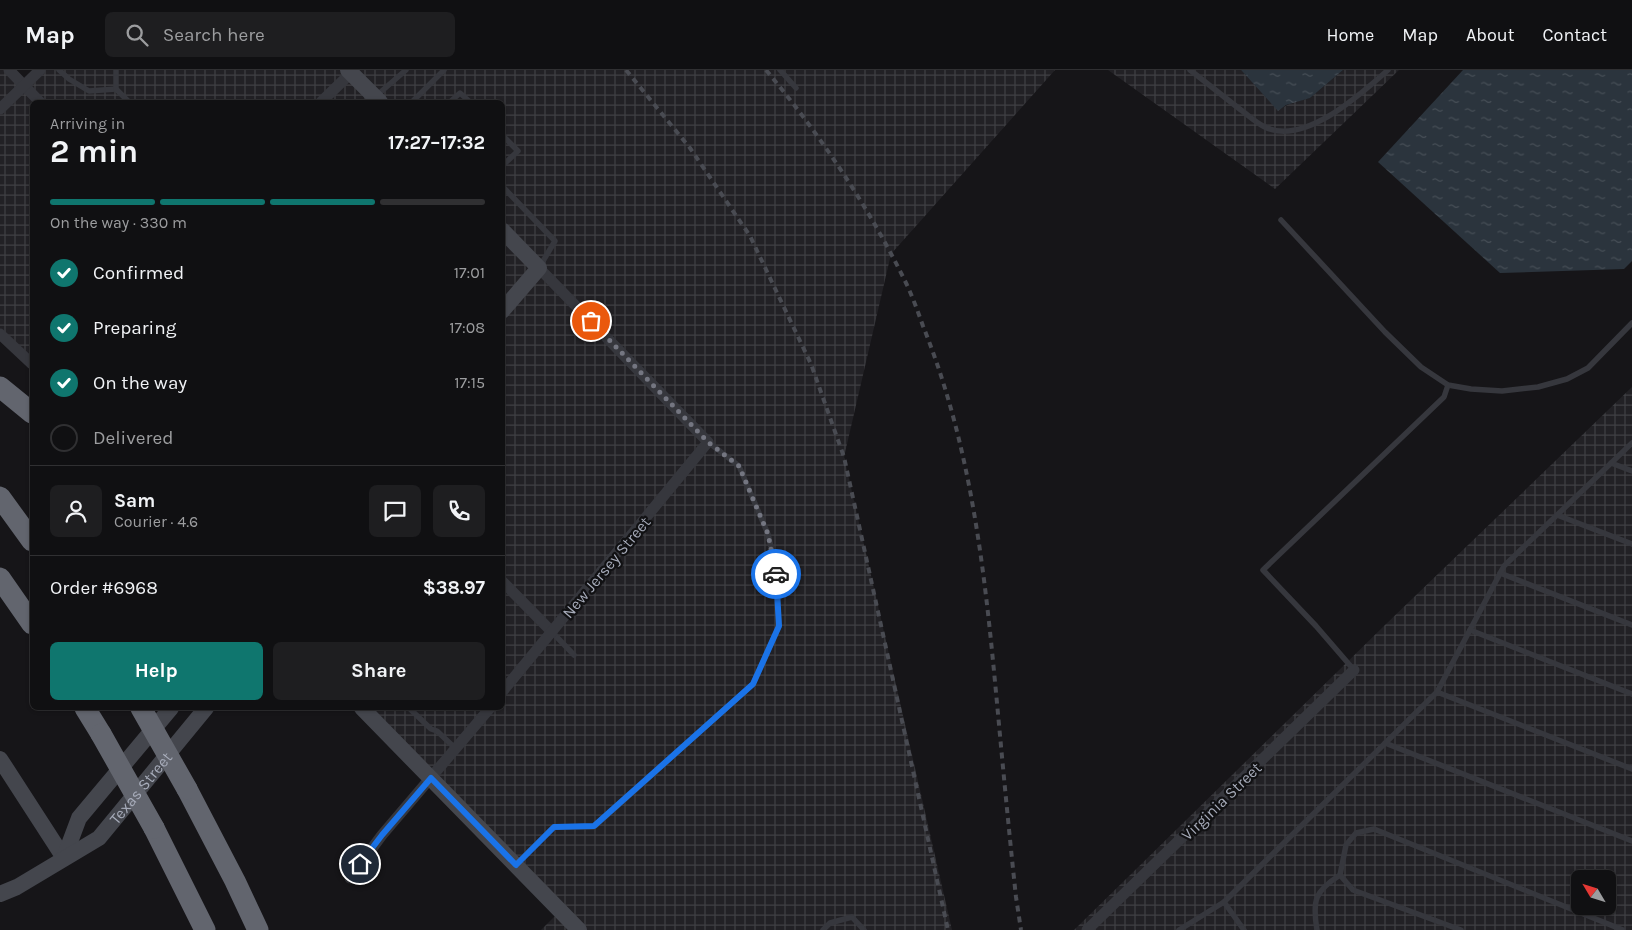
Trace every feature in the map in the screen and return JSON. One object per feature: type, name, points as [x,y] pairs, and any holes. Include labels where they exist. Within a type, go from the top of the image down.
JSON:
[{"type":"highway","points":[[0,387],[30,411]]},
{"type":"highway","points":[[0,497],[30,538]]},
{"type":"highway","points":[[0,578],[30,621]]},
{"type":"highway","points":[[86,710],[154,828],[206,930]]},
{"type":"highway","points":[[142,710],[187,789],[258,930]]},
{"type":"street","points":[[9,70],[38,100]]},
{"type":"street","points":[[0,109],[40,70]]},
{"type":"street","points":[[322,100],[351,71],[377,100]]},
{"type":"street","points":[[505,233],[708,442]]},
{"type":"street","points":[[505,308],[539,268]]},
{"type":"street","points":[[0,334],[30,362]]},
{"type":"street","name":"New Jersey Street","points":[[505,688],[708,442]]},
{"type":"street","points":[[505,584],[552,632]]},
{"type":"street","name":"Virginia Street","points":[[1087,930],[1354,670]]},
{"type":"street","name":"Texas Street","points":[[64,858],[79,818],[169,710]]},
{"type":"street","name":"Texas Street","points":[[0,894],[17,887],[98,838],[204,710]]},
{"type":"street","points":[[367,710],[516,865],[573,928]]},
{"type":"street","points":[[350,878],[382,835],[488,710]]},
{"type":"street","points":[[0,759],[64,858]]},
{"type":"lane","points":[[59,70],[69,79],[89,91],[116,89]]},
{"type":"lane","points":[[116,70],[116,89],[127,100]]},
{"type":"lane","points":[[377,100],[406,70]]},
{"type":"lane","points":[[414,100],[444,70]]},
{"type":"lane","points":[[780,70],[796,88]]},
{"type":"lane","points":[[1190,70],[1263,126],[1278,132],[1300,130],[1332,114],[1366,90],[1388,70]]},
{"type":"lane","points":[[452,100],[460,93],[468,100]]},
{"type":"lane","points":[[505,138],[518,150],[505,163]]},
{"type":"lane","points":[[505,189],[555,241],[539,268]]},
{"type":"lane","points":[[1281,220],[1385,332],[1421,367],[1448,385],[1502,391],[1538,387],[1567,379],[1588,368],[1632,323]]},
{"type":"lane","points":[[1354,670],[1316,626],[1263,570],[1444,397],[1448,385]]},
{"type":"lane","points":[[516,865],[554,827],[594,826],[753,684],[779,626],[776,568],[768,534],[739,466],[708,442]]},
{"type":"lane","points":[[1179,930],[1224,902],[1437,692],[1504,566],[1632,443]]},
{"type":"lane","points":[[1611,463],[1632,471]]},
{"type":"lane","points":[[1557,515],[1632,544]]},
{"type":"lane","points":[[1500,572],[1632,625]]},
{"type":"lane","points":[[1470,630],[1632,694]]},
{"type":"lane","points":[[552,632],[574,655]]},
{"type":"lane","points":[[1437,692],[1632,769]]},
{"type":"lane","points":[[411,710],[431,728],[437,730],[456,749]]},
{"type":"lane","points":[[1385,743],[1632,841]]},
{"type":"lane","points":[[1317,930],[1314,903],[1325,884],[1340,875],[1346,845],[1356,833],[1374,829],[1623,930]]},
{"type":"lane","points":[[1340,875],[1353,890],[1461,930]]},
{"type":"lane","points":[[1224,902],[1244,930]]},
{"type":"lane","points":[[823,930],[830,923],[852,917],[864,930]]},
{"type":"shaded area","points":[[0,70],[9,70],[24,86],[41,70],[1055,70],[891,254],[844,457],[952,930],[541,930],[560,911],[364,710],[505,710],[505,100],[30,100],[30,360],[0,335]]},
{"type":"shaded area","points":[[1108,70],[1241,70],[1278,110],[1291,103],[1310,98],[1343,70],[1399,70],[1275,189]]},
{"type":"shaded area","points":[[1632,387],[1632,930],[1074,930],[1385,625]]},
{"type":"water","points":[[1241,70],[1343,70],[1310,98],[1286,105],[1278,111]]},
{"type":"water","points":[[1463,70],[1632,70],[1632,261],[1624,269],[1500,273],[1378,162]]},
{"type":"railway","points":[[626,70],[690,148],[750,236],[811,364],[844,457],[948,930]]},
{"type":"railway","points":[[766,70],[825,146],[877,228],[907,285],[940,372],[954,418],[965,465],[981,559],[1021,930]]},
{"type":"way so far","points":[[591,321],[708,442],[739,466],[768,534],[776,574]]},
{"type":"route","points":[[360,864],[431,778],[516,865],[554,827],[594,826],[753,684],[779,626],[776,574]]}]
